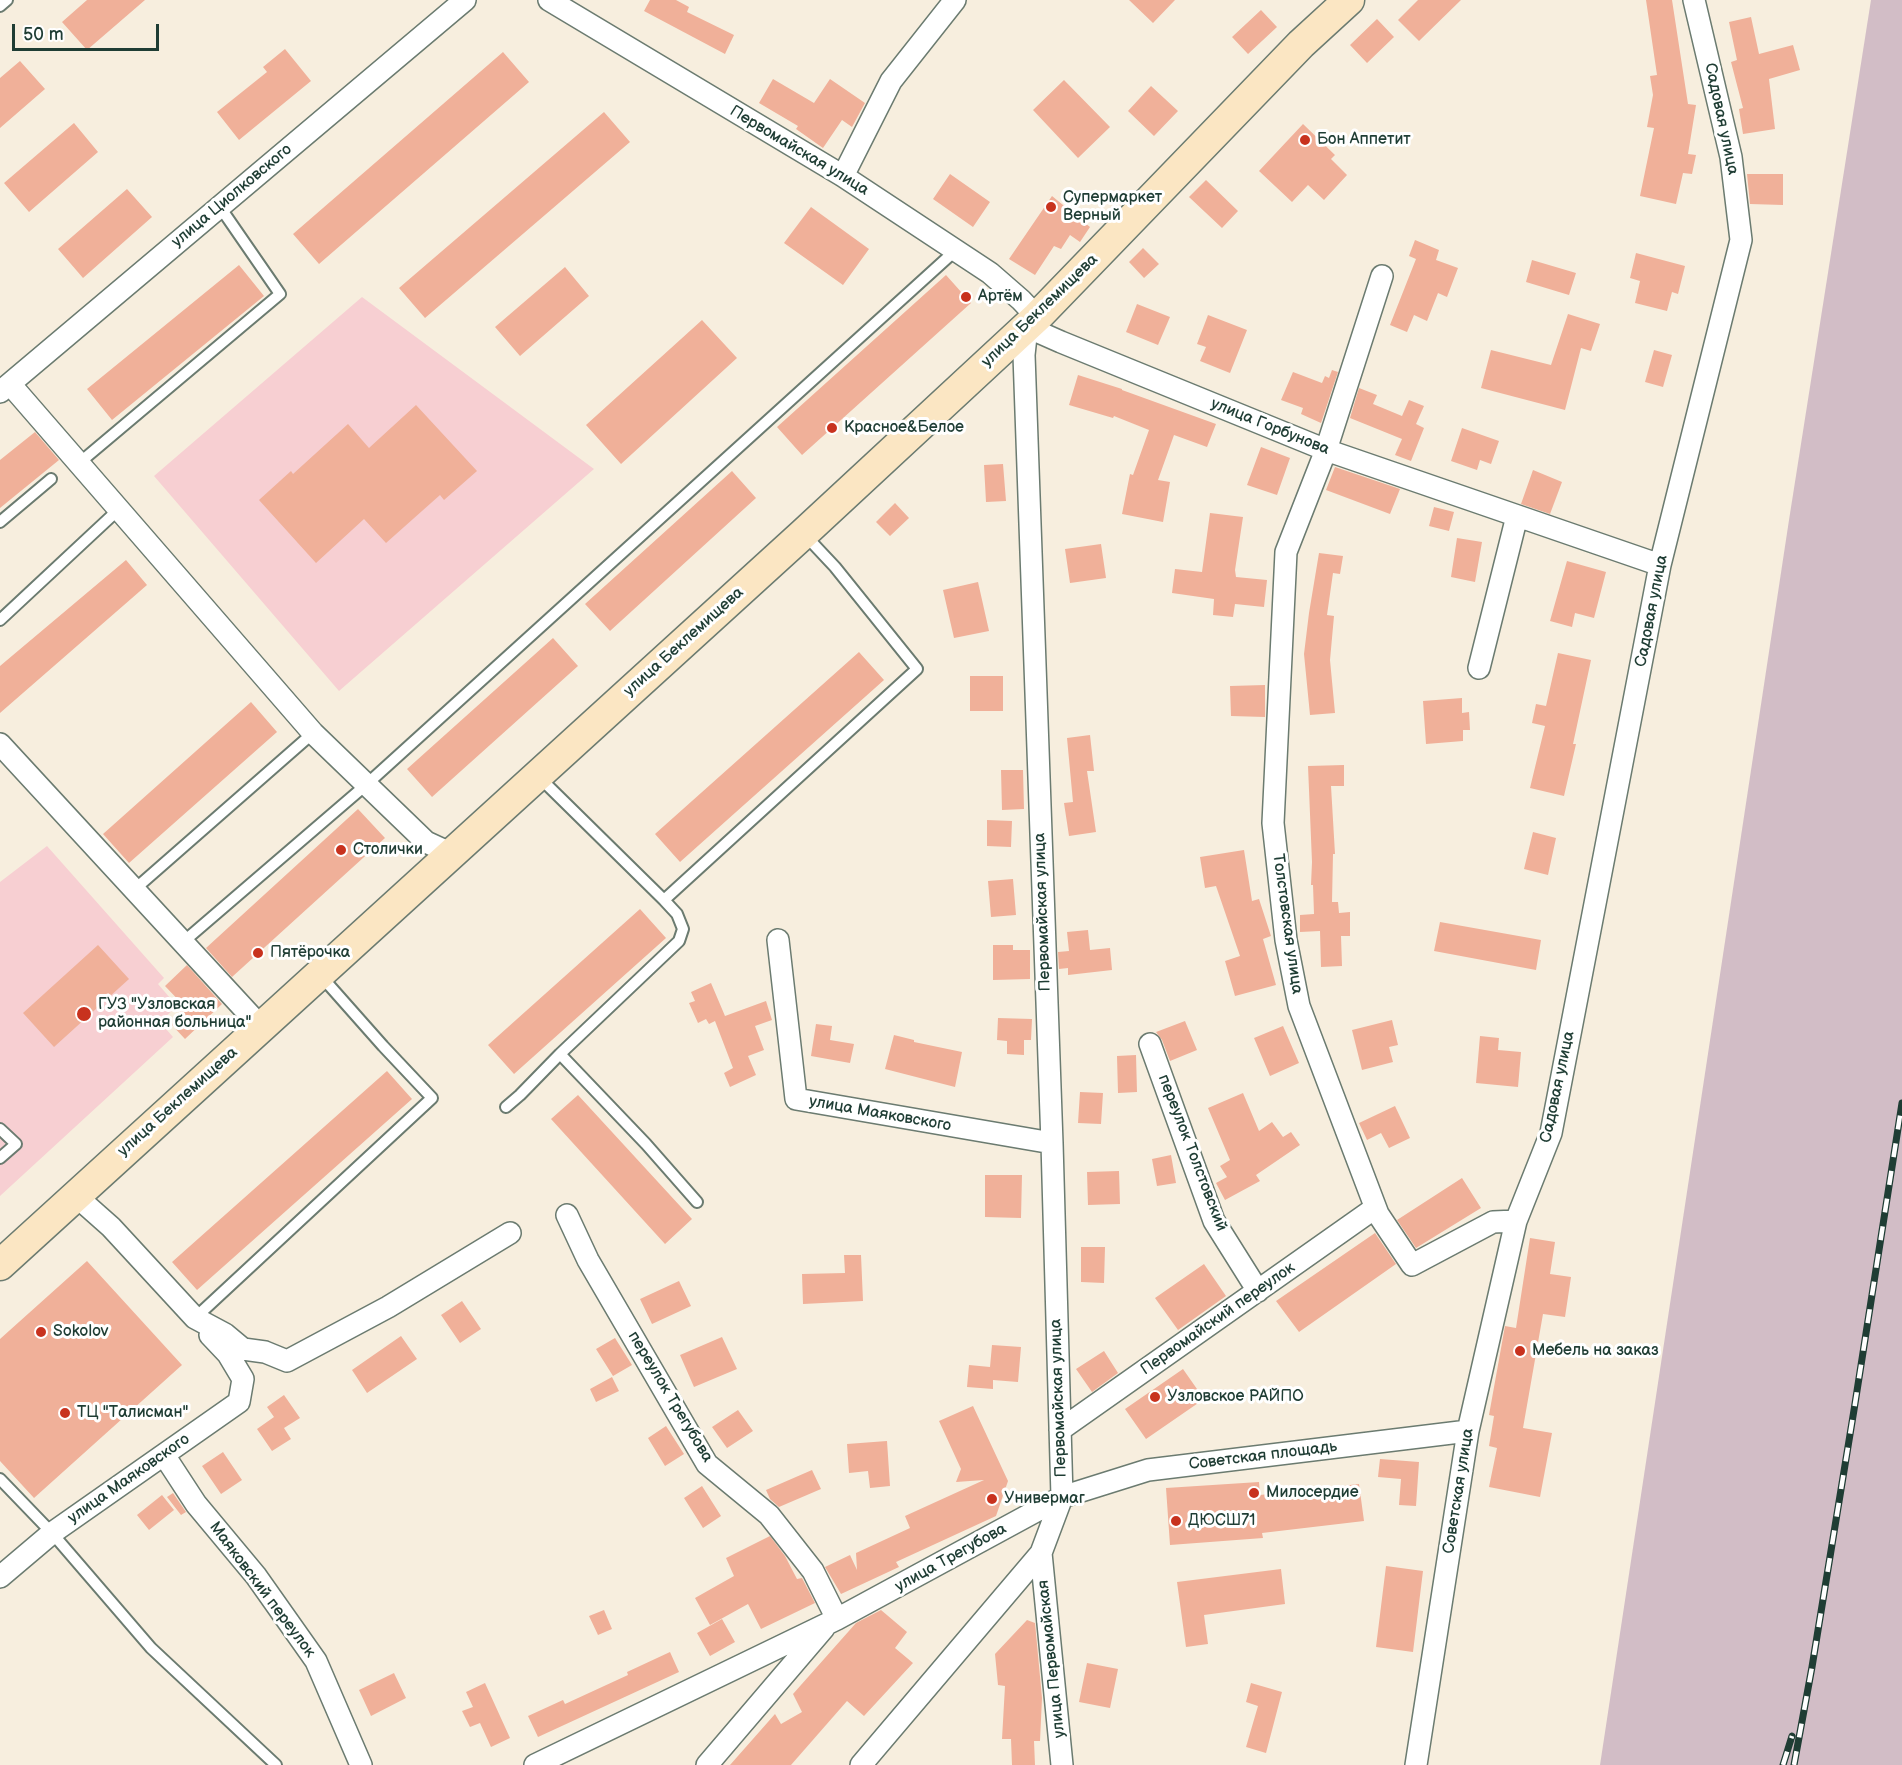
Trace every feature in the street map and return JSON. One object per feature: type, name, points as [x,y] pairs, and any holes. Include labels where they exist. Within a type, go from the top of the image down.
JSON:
[{"type":"main road","name":"улица Беклемищева","points":[[0,1264],[803,534],[1032,322],[1301,44],[1349,0]]},
{"type":"street","name":"улица Циолковского","points":[[5,388],[465,0]]},
{"type":"street","name":"Первомайская улица","points":[[549,0],[843,176],[956,250],[990,273],[1021,300],[1032,322],[1024,355],[1062,1497]]},
{"type":"street","points":[[843,176],[891,81],[955,0]]},
{"type":"street","name":"Садовая улица","points":[[1516,1221],[1551,1133],[1660,565],[1741,240],[1731,157],[1694,0]]},
{"type":"street","name":"Толстовская улица","points":[[1382,276],[1326,450],[1286,552],[1273,824],[1286,940],[1299,1006],[1375,1208],[1412,1265],[1493,1222],[1516,1221]]},
{"type":"street","name":"улица Горбунова","points":[[1032,322],[1061,342],[1326,450],[1660,565]]},
{"type":"street","points":[[5,388],[78,464],[314,733],[426,842],[452,854]]},
{"type":"street","points":[[1479,668],[1517,516]]},
{"type":"street","points":[[0,744],[261,1027]]},
{"type":"street","name":"улица Маяковского","points":[[778,940],[796,1100],[1052,1143]]},
{"type":"street","name":"переулок Толстовский","points":[[1150,1044],[1214,1221],[1258,1291]]},
{"type":"street","name":"улица Маяковского","points":[[0,1576],[52,1533],[239,1402],[243,1379],[228,1354],[111,1227],[76,1196]]},
{"type":"street","name":"Первомайский переулок","points":[[1060,1430],[1375,1208]]},
{"type":"street","name":"переулок Трегубова","points":[[567,1215],[588,1260],[707,1464],[769,1515],[813,1571],[832,1621]]},
{"type":"street","name":"Советская улица","points":[[1416,1765],[1468,1431],[1516,1221]]},
{"type":"street","name":"улица Маяковского","points":[[195,1318],[225,1334],[243,1349],[265,1352],[287,1361],[388,1307],[510,1233]]},
{"type":"street","name":"Советская площадь","points":[[1062,1497],[1148,1470],[1468,1431]]},
{"type":"street","name":"Маяковский переулок","points":[[164,1455],[196,1504],[256,1576],[316,1661],[362,1765]]},
{"type":"street","points":[[861,1765],[1041,1553],[1062,1497]]},
{"type":"street","name":"улица Трегубова","points":[[535,1765],[832,1621],[1062,1497]]},
{"type":"street","name":"улица Первомайская","points":[[1041,1553],[1062,1765]]},
{"type":"street","points":[[707,1765],[832,1621]]},
{"type":"lane","points":[[0,6],[7,0]]},
{"type":"lane","points":[[78,464],[280,294],[220,207]]},
{"type":"lane","points":[[182,943],[367,784],[956,250]]},
{"type":"lane","points":[[0,522],[51,479]]},
{"type":"lane","points":[[0,620],[118,510]]},
{"type":"lane","points":[[664,900],[917,669],[835,567],[803,534]]},
{"type":"lane","points":[[135,889],[314,733]]},
{"type":"lane","points":[[506,1107],[679,941],[683,929],[677,914],[664,900],[538,775]]},
{"type":"lane","points":[[195,1318],[432,1098],[319,974]]},
{"type":"lane","points":[[560,1054],[646,1144],[697,1202]]},
{"type":"lane","points":[[0,1129],[16,1144],[0,1158]]},
{"type":"lane","points":[[0,1479],[52,1533],[151,1648],[276,1765]]},
{"type":"shaded area","points":[[1871,0],[1902,0],[1902,1765],[1600,1765],[1789,520]]},
{"type":"shaded area","points":[[362,297],[594,469],[339,691],[154,476]]},
{"type":"shaded area","name":"ГУЗ \"Узловская районная больница\"","points":[[47,846],[164,978],[158,984],[177,1006],[160,1022],[173,1037],[0,1196],[0,882]]},
{"type":"building","points":[[87,0],[145,0],[87,50],[62,22]]},
{"type":"building","points":[[650,0],[676,0],[689,7],[687,12],[734,35],[725,54],[644,11]]},
{"type":"building","points":[[1129,0],[1175,0],[1153,23]]},
{"type":"building","points":[[1418,0],[1461,0],[1419,41],[1398,20]]},
{"type":"building","points":[[1646,0],[1672,0],[1688,104],[1696,105],[1688,154],[1696,155],[1692,174],[1683,173],[1676,204],[1640,196],[1654,128],[1647,127],[1653,95],[1650,76],[1657,75]]},
{"type":"building","points":[[1261,10],[1277,27],[1248,54],[1232,37]]},
{"type":"building","points":[[1751,17],[1759,54],[1793,45],[1800,70],[1769,79],[1775,129],[1743,134],[1739,109],[1743,108],[1731,62],[1737,60],[1729,22]]},
{"type":"building","points":[[1377,19],[1394,37],[1367,63],[1350,45]]},
{"type":"building","points":[[285,49],[311,81],[239,140],[217,112],[267,72],[263,67]]},
{"type":"building","points":[[503,52],[529,82],[319,264],[293,234]]},
{"type":"building","points":[[20,61],[45,89],[0,128],[0,78]]},
{"type":"building","points":[[773,79],[814,103],[830,79],[865,103],[852,127],[842,120],[823,148],[796,129],[798,126],[759,103]]},
{"type":"building","points":[[1064,80],[1110,127],[1078,158],[1033,110]]},
{"type":"building","points":[[1151,86],[1178,111],[1154,136],[1128,111]]},
{"type":"building","points":[[604,112],[630,142],[425,318],[399,288]]},
{"type":"building","points":[[74,123],[98,152],[29,212],[4,183]]},
{"type":"building","points":[[1303,124],[1335,155],[1331,159],[1347,175],[1324,200],[1308,185],[1292,202],[1259,171]]},
{"type":"building","points":[[950,174],[990,202],[973,227],[933,199]]},
{"type":"building","points":[[1747,174],[1783,174],[1783,205],[1750,204]]},
{"type":"building","points":[[1206,180],[1238,211],[1222,228],[1189,197]]},
{"type":"building","points":[[127,189],[152,217],[83,278],[58,249]]},
{"type":"building","points":[[1052,196],[1090,227],[1080,242],[1070,235],[1061,249],[1054,246],[1035,275],[1009,259]]},
{"type":"building","points":[[811,207],[869,249],[843,285],[784,243]]},
{"type":"building","points":[[1415,240],[1439,250],[1436,260],[1458,268],[1447,297],[1438,293],[1427,321],[1414,315],[1407,332],[1390,325],[1416,259],[1409,256]]},
{"type":"building","points":[[1143,248],[1159,264],[1144,278],[1129,262]]},
{"type":"building","points":[[1636,253],[1685,266],[1678,294],[1672,292],[1667,311],[1635,303],[1640,281],[1630,278]]},
{"type":"building","points":[[1532,260],[1576,273],[1569,295],[1526,282]]},
{"type":"building","points":[[239,265],[264,296],[112,420],[87,389]]},
{"type":"building","points":[[565,267],[589,296],[520,356],[495,327]]},
{"type":"building","points":[[946,275],[971,303],[802,455],[777,427]]},
{"type":"building","points":[[1137,304],[1170,317],[1158,345],[1126,332]]},
{"type":"building","points":[[1568,314],[1600,324],[1591,351],[1581,348],[1565,410],[1481,388],[1491,350],[1551,365]]},
{"type":"building","points":[[1208,315],[1247,330],[1230,373],[1200,361],[1206,347],[1197,344]]},
{"type":"building","points":[[702,320],[737,358],[621,464],[586,425]]},
{"type":"building","points":[[1654,350],[1672,355],[1663,387],[1645,382]]},
{"type":"building","points":[[1332,370],[1338,372],[1321,423],[1301,414],[1303,408],[1281,400],[1293,372],[1322,383],[1325,376],[1329,378]]},
{"type":"building","points":[[1078,375],[1216,424],[1207,447],[1174,435],[1158,480],[1170,482],[1163,522],[1122,514],[1130,474],[1133,475],[1149,430],[1114,416],[1113,418],[1069,405]]},
{"type":"building","points":[[1359,388],[1377,395],[1373,404],[1402,416],[1409,400],[1424,406],[1416,424],[1424,428],[1411,461],[1395,455],[1402,439],[1350,418]]},
{"type":"building","points":[[416,405],[477,471],[444,500],[440,495],[386,543],[364,519],[316,563],[259,500],[291,471],[293,474],[348,424],[369,448]]},
{"type":"building","points":[[1462,428],[1499,441],[1491,464],[1480,460],[1477,470],[1451,461]]},
{"type":"building","points":[[35,432],[59,460],[0,508],[0,460]]},
{"type":"building","points":[[1261,447],[1290,458],[1277,495],[1247,485]]},
{"type":"building","points":[[1003,464],[1006,501],[986,502],[984,465]]},
{"type":"building","points":[[1335,467],[1400,489],[1390,514],[1326,490]]},
{"type":"building","points":[[1533,470],[1562,482],[1550,514],[1521,504]]},
{"type":"building","points":[[732,471],[756,498],[610,631],[585,604]]},
{"type":"building","points":[[895,503],[909,518],[890,536],[876,522]]},
{"type":"building","points":[[1434,507],[1454,512],[1449,531],[1429,526]]},
{"type":"building","points":[[1210,513],[1243,517],[1235,570],[1236,577],[1267,580],[1264,607],[1235,604],[1233,617],[1213,615],[1214,599],[1172,593],[1175,569],[1202,572]]},
{"type":"building","points":[[1457,538],[1482,542],[1475,582],[1451,577]]},
{"type":"building","points":[[1101,544],[1106,578],[1070,583],[1065,549]]},
{"type":"building","points":[[1319,553],[1343,556],[1340,574],[1333,573],[1327,615],[1334,616],[1330,660],[1335,713],[1310,715],[1304,654]]},
{"type":"building","points":[[126,560],[147,585],[0,713],[0,666]]},
{"type":"building","points":[[1567,561],[1606,572],[1594,618],[1575,613],[1572,627],[1550,621]]},
{"type":"building","points":[[978,582],[989,631],[954,638],[943,590]]},
{"type":"building","points":[[553,638],[578,666],[432,797],[407,769]]},
{"type":"building","points":[[859,652],[884,680],[680,862],[655,834]]},
{"type":"building","points":[[1558,653],[1591,660],[1564,796],[1530,788],[1545,726],[1532,723],[1536,704],[1546,706]]},
{"type":"building","points":[[970,676],[1003,676],[1003,711],[970,711]]},
{"type":"building","points":[[1265,685],[1265,717],[1231,716],[1230,686]]},
{"type":"building","points":[[1462,698],[1462,713],[1469,712],[1470,730],[1463,730],[1463,741],[1426,744],[1423,701]]},
{"type":"building","points":[[251,702],[277,732],[129,863],[103,834]]},
{"type":"building","points":[[1090,735],[1094,771],[1087,771],[1096,832],[1069,836],[1064,803],[1073,802],[1067,738]]},
{"type":"building","points":[[1344,765],[1344,786],[1331,786],[1335,854],[1333,854],[1332,902],[1338,902],[1339,913],[1350,912],[1350,936],[1341,936],[1342,966],[1321,967],[1320,931],[1300,932],[1300,915],[1314,914],[1313,885],[1311,885],[1308,766]]},
{"type":"building","points":[[1001,770],[1023,770],[1024,809],[1002,810]]},
{"type":"building","points":[[358,809],[385,838],[232,977],[206,948]]},
{"type":"building","points":[[987,820],[1012,821],[1011,847],[987,846]]},
{"type":"building","points":[[1533,832],[1556,838],[1548,875],[1524,869]]},
{"type":"building","points":[[1244,850],[1252,901],[1259,899],[1271,936],[1263,939],[1276,985],[1235,996],[1225,961],[1240,956],[1216,886],[1205,888],[1200,857]]},
{"type":"building","points":[[1013,879],[1016,915],[991,917],[988,881]]},
{"type":"building","points":[[640,909],[666,938],[514,1074],[488,1045]]},
{"type":"building","points":[[1440,922],[1541,940],[1536,970],[1434,951]]},
{"type":"building","points":[[1088,930],[1090,950],[1110,948],[1112,970],[1068,975],[1068,968],[1059,969],[1058,952],[1069,951],[1067,932]]},
{"type":"building","points":[[98,945],[129,979],[54,1047],[23,1013]]},
{"type":"building","points":[[993,945],[1013,945],[1013,950],[1030,950],[1030,979],[993,980]]},
{"type":"building","points":[[187,965],[222,1004],[185,1039],[169,1022],[185,1007],[165,986]]},
{"type":"building","points":[[711,983],[725,1016],[766,1001],[772,1020],[755,1026],[764,1050],[748,1056],[756,1075],[730,1087],[724,1073],[733,1068],[715,1021],[709,1024],[706,1019],[698,1023],[689,1003],[695,1001],[691,992]]},
{"type":"building","points":[[998,1018],[1032,1019],[1031,1040],[1024,1040],[1024,1055],[1007,1054],[1007,1041],[997,1040]]},
{"type":"building","points":[[1392,1020],[1398,1045],[1389,1047],[1393,1062],[1362,1070],[1352,1030]]},
{"type":"building","points":[[1185,1021],[1197,1050],[1170,1061],[1162,1040],[1156,1032]]},
{"type":"building","points":[[816,1024],[832,1026],[830,1040],[854,1044],[850,1063],[811,1056]]},
{"type":"building","points":[[1283,1026],[1299,1063],[1270,1076],[1254,1038]]},
{"type":"building","points":[[894,1035],[914,1040],[914,1042],[962,1052],[955,1087],[885,1069]]},
{"type":"building","points":[[1480,1036],[1499,1038],[1498,1050],[1521,1052],[1518,1087],[1476,1083]]},
{"type":"building","points":[[1136,1055],[1137,1092],[1118,1093],[1117,1056]]},
{"type":"building","points":[[387,1071],[412,1099],[197,1290],[172,1262]]},
{"type":"building","points":[[1080,1092],[1103,1093],[1101,1124],[1078,1123]]},
{"type":"building","points":[[1243,1093],[1259,1131],[1272,1122],[1283,1137],[1291,1132],[1300,1145],[1256,1175],[1260,1181],[1225,1200],[1216,1183],[1227,1177],[1220,1166],[1230,1160],[1208,1108]]},
{"type":"building","points":[[578,1095],[692,1219],[665,1244],[551,1119]]},
{"type":"building","points":[[1395,1106],[1410,1138],[1389,1148],[1381,1133],[1367,1140],[1359,1123]]},
{"type":"building","points":[[1171,1155],[1176,1183],[1157,1186],[1152,1159]]},
{"type":"building","points":[[1119,1171],[1120,1204],[1088,1205],[1087,1172]]},
{"type":"building","points":[[985,1175],[1022,1175],[1021,1218],[985,1217]]},
{"type":"building","points":[[1462,1178],[1481,1208],[1416,1248],[1397,1220]]},
{"type":"building","points":[[1375,1233],[1396,1264],[1299,1332],[1276,1301]]},
{"type":"building","points":[[1530,1238],[1555,1242],[1550,1274],[1571,1277],[1565,1317],[1543,1314],[1523,1428],[1552,1433],[1540,1497],[1489,1487],[1497,1448],[1489,1446],[1494,1416],[1489,1415],[1505,1326],[1516,1328]]},
{"type":"building","points":[[1081,1247],[1105,1247],[1104,1283],[1081,1282]]},
{"type":"building","points":[[844,1255],[861,1255],[863,1301],[803,1304],[802,1274],[845,1273]]},
{"type":"building","name":"ТЦ \"Талисман\"","points":[[87,1261],[182,1365],[34,1498],[0,1461],[0,1339]]},
{"type":"building","points":[[1204,1264],[1226,1296],[1178,1330],[1155,1298]]},
{"type":"building","points":[[679,1281],[691,1306],[652,1324],[640,1299]]},
{"type":"building","points":[[462,1301],[481,1329],[460,1343],[441,1315]]},
{"type":"building","points":[[401,1336],[417,1359],[367,1393],[352,1370]]},
{"type":"building","points":[[722,1337],[737,1369],[694,1387],[680,1355]]},
{"type":"building","points":[[615,1338],[632,1365],[613,1376],[596,1349]]},
{"type":"building","points":[[992,1345],[1021,1347],[1018,1382],[993,1380],[993,1389],[967,1387],[969,1365],[990,1367]]},
{"type":"building","points":[[1104,1351],[1118,1373],[1092,1392],[1076,1369]]},
{"type":"building","points":[[1183,1369],[1204,1399],[1146,1439],[1125,1409]]},
{"type":"building","points":[[612,1377],[619,1391],[596,1402],[590,1389]]},
{"type":"building","points":[[284,1395],[300,1418],[284,1428],[291,1439],[272,1451],[257,1429],[274,1417],[267,1407]]},
{"type":"building","points":[[973,1406],[1008,1481],[996,1516],[896,1562],[899,1567],[841,1594],[825,1567],[850,1555],[857,1570],[856,1553],[910,1528],[905,1516],[984,1480],[956,1482],[961,1469],[939,1421]]},
{"type":"building","points":[[738,1410],[753,1431],[727,1448],[712,1427]]},
{"type":"building","points":[[666,1426],[684,1454],[665,1466],[648,1438]]},
{"type":"building","points":[[887,1441],[890,1486],[870,1488],[868,1471],[849,1473],[847,1444]]},
{"type":"building","points":[[223,1452],[242,1480],[221,1494],[202,1466]]},
{"type":"building","points":[[1380,1459],[1419,1462],[1416,1506],[1399,1505],[1401,1479],[1378,1477]]},
{"type":"building","points":[[812,1470],[821,1489],[779,1507],[770,1499],[766,1490]]},
{"type":"building","points":[[1259,1482],[1260,1495],[1359,1484],[1364,1521],[1262,1533],[1263,1538],[1170,1545],[1166,1488]]},
{"type":"building","points":[[702,1486],[721,1516],[703,1528],[684,1498]]},
{"type":"building","points":[[173,1493],[186,1512],[181,1515],[167,1497]]},
{"type":"building","points":[[162,1495],[174,1510],[149,1530],[137,1515]]},
{"type":"building","points":[[770,1536],[785,1556],[797,1579],[802,1578],[815,1603],[761,1629],[748,1604],[710,1625],[695,1598],[734,1576],[726,1558]]},
{"type":"building","points":[[1386,1566],[1423,1571],[1413,1652],[1376,1647]]},
{"type":"building","points":[[1281,1569],[1285,1604],[1204,1615],[1208,1644],[1186,1647],[1177,1582]]},
{"type":"building","points":[[604,1610],[612,1629],[598,1635],[589,1616]]},
{"type":"building","points":[[881,1610],[907,1632],[895,1648],[913,1663],[864,1716],[847,1701],[791,1765],[730,1765],[775,1714],[781,1724],[802,1712],[793,1694],[856,1623]]},
{"type":"building","points":[[722,1619],[735,1642],[710,1656],[697,1633]]},
{"type":"building","points":[[1027,1620],[1035,1623],[1042,1698],[1040,1741],[1034,1741],[1035,1765],[1012,1765],[1011,1739],[1002,1739],[1005,1686],[998,1685],[995,1654]]},
{"type":"building","points":[[670,1652],[679,1672],[538,1737],[528,1716],[563,1700],[565,1704],[628,1675],[627,1672]]},
{"type":"building","points":[[1087,1663],[1118,1669],[1110,1708],[1079,1702]]},
{"type":"building","points":[[394,1673],[406,1698],[371,1716],[359,1690]]},
{"type":"building","points":[[485,1683],[510,1738],[491,1747],[480,1723],[470,1727],[462,1711],[473,1707],[466,1692]]},
{"type":"building","points":[[1251,1683],[1282,1692],[1266,1753],[1246,1747],[1258,1706],[1246,1702]]},
{"type":"railway","points":[[1794,1765],[1854,1410],[1902,1103]]},
{"type":"railway","points":[[1783,1765],[1792,1736]]},
{"type":"place","name":"Бон Аппетит","points":[[1305,140]]},
{"type":"place","name":"Супермаркет Верный","points":[[1051,207]]},
{"type":"place","name":"Артём","points":[[966,297]]},
{"type":"place","name":"Красное&Белое","points":[[832,428]]},
{"type":"place","name":"Столички","points":[[341,850]]},
{"type":"place","name":"Пятёрочка","points":[[258,953]]},
{"type":"place","name":"ГУЗ \"Узловская районная больница\"","points":[[84,1014]]},
{"type":"place","name":"Sokolov","points":[[41,1332]]},
{"type":"place","name":"Мебель на заказ","points":[[1520,1351]]},
{"type":"place","name":"Узловское РАЙПО","points":[[1155,1397]]},
{"type":"place","name":"ТЦ \"Талисман\"","points":[[65,1413]]},
{"type":"place","name":"Милосердие","points":[[1254,1493]]},
{"type":"place","name":"Универмаг","points":[[992,1499]]},
{"type":"place","name":"ДЮСШ71","points":[[1176,1521]]}]
